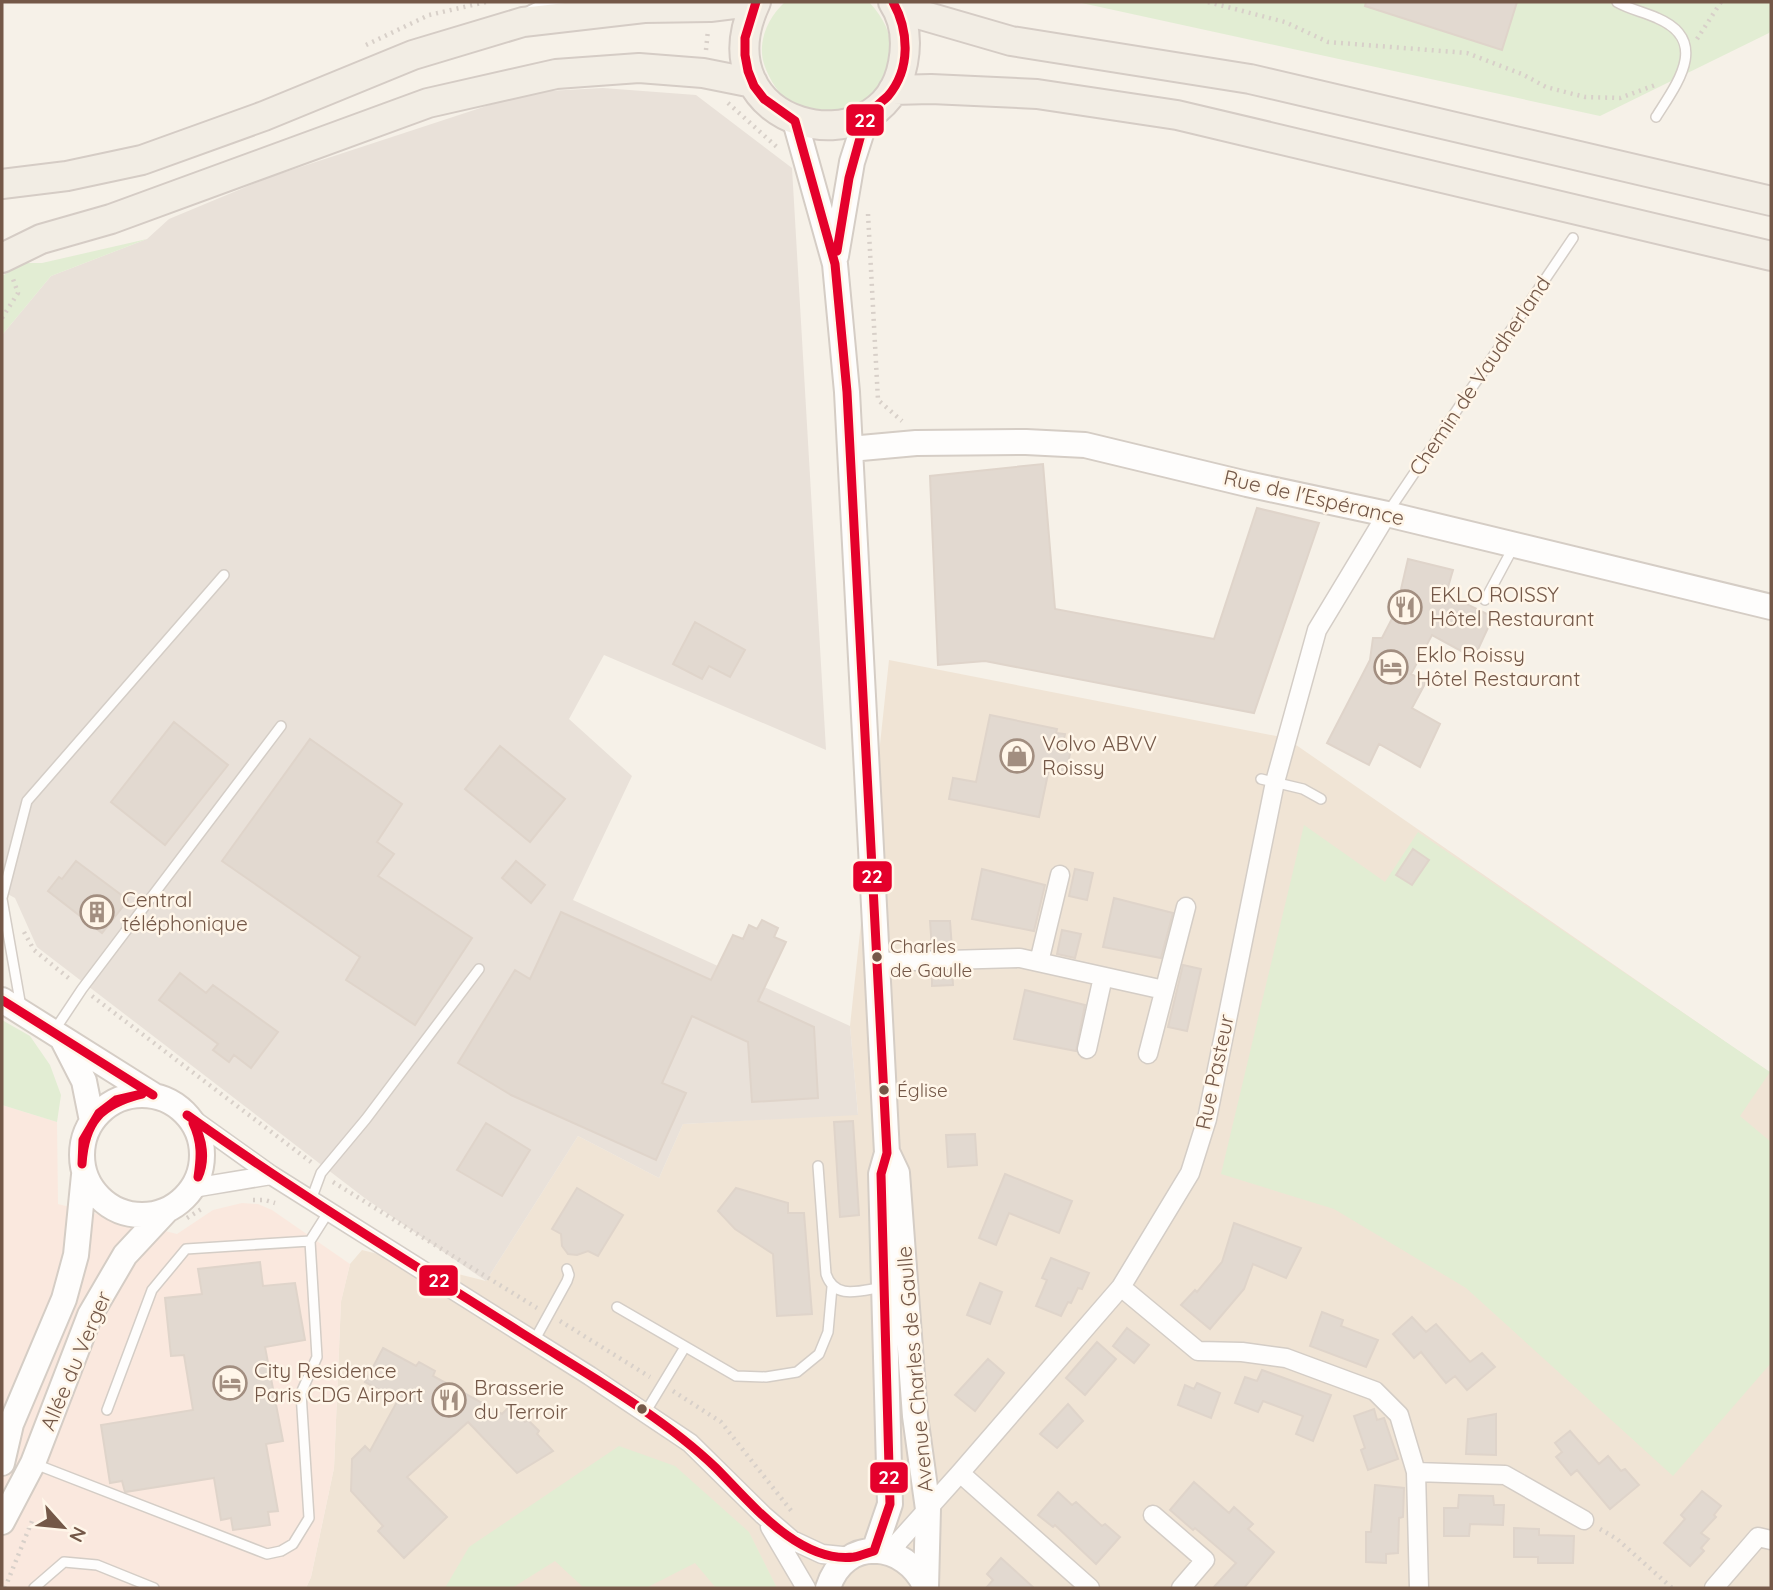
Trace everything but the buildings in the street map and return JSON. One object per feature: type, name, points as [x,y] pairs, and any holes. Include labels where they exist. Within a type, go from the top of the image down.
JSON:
[{"type":"main road","points":[[2,184],[66,176],[142,160],[264,116],[413,55],[523,22],[644,8],[710,7],[750,2]]},
{"type":"main road","points":[[756,2],[747,20],[743,41],[745,63],[753,83],[765,100],[780,114],[795,121],[822,127],[845,124],[867,115],[881,104],[892,90],[902,71],[906,50],[904,28],[895,5]]},
{"type":"main road","points":[[895,5],[1011,41],[1250,79],[1771,201]]},
{"type":"main road","points":[[3,257],[41,239],[111,219],[428,103],[492,88],[556,74],[639,68],[704,73],[753,83]]},
{"type":"main road","points":[[892,90],[932,89],[1037,94],[1177,115],[1762,256]]},
{"type":"street","points":[[523,22],[562,3],[572,2]]},
{"type":"street","name":"Avenue Charles de Gaulle","points":[[835,264],[852,162],[867,115]]},
{"type":"street","name":"Avenue Charles de Gaulle","points":[[795,121],[835,264],[850,449],[887,1153],[881,1174],[894,1282],[928,1509],[926,1588]]},
{"type":"street","name":"Rue de l'Espérance","points":[[850,449],[916,443],[1026,442],[1085,446],[1387,514],[1771,607]]},
{"type":"street","name":"Rue Pasteur","points":[[872,1554],[898,1541],[928,1509],[1121,1287],[1190,1173],[1207,1119],[1268,780],[1317,630],[1387,514]]},
{"type":"street","points":[[1039,962],[1060,875]]},
{"type":"street","points":[[1149,1054],[1186,907]]},
{"type":"street","points":[[877,962],[1020,958],[1164,990]]},
{"type":"street","points":[[1087,1049],[1103,977]]},
{"type":"street","points":[[2,1000],[152,1095],[172,1102],[271,1175],[690,1443],[792,1540],[822,1554],[872,1554],[907,1560],[919,1572],[926,1588]]},
{"type":"street","points":[[57,1037],[84,1081],[92,1121]]},
{"type":"street","points":[[152,1095],[118,1099],[103,1108],[83,1138],[81,1157],[84,1175],[94,1193],[109,1206],[127,1214],[147,1216],[166,1211],[181,1202],[193,1188],[201,1170],[202,1151],[198,1132],[187,1115]]},
{"type":"street","name":"Allée du Verger","points":[[2,1463],[11,1424],[64,1299],[76,1255],[84,1175]]},
{"type":"street","points":[[193,1188],[271,1175]]},
{"type":"street","name":"Allée du Verger","points":[[2,1522],[33,1463],[90,1315],[125,1255],[166,1211]]},
{"type":"street","name":"Avenue Charles de Gaulle","points":[[872,1554],[890,1504],[894,1282]]},
{"type":"street","points":[[1121,1287],[1198,1351],[1242,1352],[1286,1358],[1375,1391],[1399,1415],[1416,1472],[1419,1588]]},
{"type":"street","points":[[1416,1472],[1505,1475],[1584,1520]]},
{"type":"street","points":[[960,1473],[1090,1588]]},
{"type":"street","points":[[763,1515],[806,1588]]},
{"type":"street","points":[[1153,1515],[1205,1560],[1181,1588]]},
{"type":"street","points":[[1714,1588],[1758,1537],[1771,1540]]},
{"type":"street","points":[[828,1588],[840,1566],[872,1554]]},
{"type":"lane","points":[[1617,2],[1660,19],[1674,28],[1683,42],[1686,58],[1679,82],[1656,117]]},
{"type":"lane","name":"Chemin de Vaudherland","points":[[1387,514],[1573,238]]},
{"type":"lane","points":[[1485,600],[1515,545]]},
{"type":"lane","points":[[23,1015],[2,898],[27,801],[224,575]]},
{"type":"lane","points":[[57,1037],[82,989],[281,726]]},
{"type":"lane","points":[[1268,780],[1303,789],[1321,799]]},
{"type":"lane","points":[[311,1200],[321,1173],[366,1119],[478,969]]},
{"type":"lane","points":[[617,1307],[736,1376],[766,1377],[797,1372],[819,1354],[828,1332],[832,1287],[826,1274],[818,1166]]},
{"type":"lane","points":[[33,1463],[267,1555],[292,1544],[309,1518],[301,1393],[317,1357],[310,1241],[329,1211]]},
{"type":"lane","points":[[107,1410],[152,1290],[186,1249],[310,1241]]},
{"type":"lane","points":[[534,1341],[567,1281],[567,1269]]},
{"type":"lane","points":[[832,1287],[841,1293],[894,1282]]},
{"type":"lane","points":[[645,1413],[685,1347]]},
{"type":"lane","points":[[34,1588],[64,1562],[97,1565],[154,1588]]},
{"type":"path","points":[[1208,2],[1285,22],[1328,42],[1467,53],[1522,74],[1546,87],[1585,97],[1620,97],[1668,79],[1686,58],[1721,2]]},
{"type":"path","points":[[2,318],[18,293],[3,257]]},
{"type":"path","points":[[19,923],[34,950],[82,989],[307,1156],[321,1173],[721,1422],[800,1521]]},
{"type":"path","points":[[1584,1520],[1617,1539],[1672,1588]]},
{"type":"shaded area","points":[[603,88],[696,95],[792,168],[826,750],[604,655],[569,719],[632,776],[573,900],[850,1026],[858,1115],[683,1124],[659,1178],[578,1136],[486,1281],[366,1199],[37,947],[15,898],[2,891],[2,335],[51,276],[147,239],[169,219],[270,177],[529,92]]},
{"type":"shaded area","points":[[889,660],[1286,738],[1769,1072],[1771,1070],[1771,1588],[306,1588],[311,1577],[334,1468],[341,1301],[350,1264],[362,1250],[486,1281],[578,1136],[659,1178],[683,1124],[858,1114],[850,1026]]},
{"type":"shaded area","points":[[2,1105],[57,1122],[58,1204],[177,1234],[213,1210],[242,1203],[258,1204],[272,1210],[350,1264],[341,1302],[334,1468],[311,1577],[306,1588],[2,1588]]},
{"type":"green space","points":[[785,2],[869,2],[888,32],[890,61],[879,85],[859,104],[834,113],[807,111],[782,95],[764,64],[762,47],[769,22]]},
{"type":"green space","points":[[1077,2],[1771,2],[1771,29],[1769,33],[1600,116]]},
{"type":"green space","points":[[147,239],[51,276],[2,335],[2,276],[24,263],[42,263]]},
{"type":"green space","points":[[1304,825],[1385,882],[1418,832],[1770,1072],[1740,1116],[1771,1142],[1771,1363],[1673,1476],[1466,1288],[1334,1209],[1221,1174]]},
{"type":"green space","points":[[2,1020],[30,1036],[50,1065],[61,1095],[57,1122],[2,1105]]},
{"type":"green space","points":[[619,1446],[675,1466],[749,1532],[777,1588],[716,1588],[695,1563],[646,1588],[584,1588],[555,1561],[512,1588],[445,1588],[469,1547]]},
{"type":"transit line","name":"22","points":[[187,1115],[310,1199],[647,1412],[716,1468],[760,1513],[795,1541],[834,1557],[854,1557],[874,1551],[890,1504],[881,1174],[887,1153],[847,392],[835,264],[795,121],[764,99],[754,86],[748,71],[745,38],[756,2]]},
{"type":"transit line","name":"22","points":[[837,251],[849,178],[865,120],[888,96],[901,74],[904,62],[905,37],[893,2]]},
{"type":"transit line","name":"22","points":[[2,1000],[153,1095]]},
{"type":"transit line","name":"22","points":[[82,1164],[83,1140],[99,1113],[116,1100],[142,1094]]},
{"type":"transit line","name":"22","points":[[82,1164],[87,1136],[97,1117],[115,1104],[142,1094]]},
{"type":"transit line","name":"22","points":[[193,1123],[202,1150],[198,1177]]},
{"type":"transit line","name":"22","points":[[193,1123],[200,1150],[198,1177]]},
{"type":"place","name":"EKLO ROISSY Hôtel Restaurant","points":[[1405,607]]},
{"type":"place","name":"Eklo Roissy Hôtel Restaurant","points":[[1391,667]]},
{"type":"place","name":"Volvo ABVV Roissy","points":[[1017,756]]},
{"type":"place","name":"Central téléphonique","points":[[97,912]]},
{"type":"place","name":"Charles de Gaulle","points":[[877,957]]},
{"type":"place","name":"Église","points":[[884,1090]]},
{"type":"place","name":"City Residence Paris CDG Airport","points":[[230,1383]]},
{"type":"place","name":"Brasserie du Terroir","points":[[449,1400]]}]
